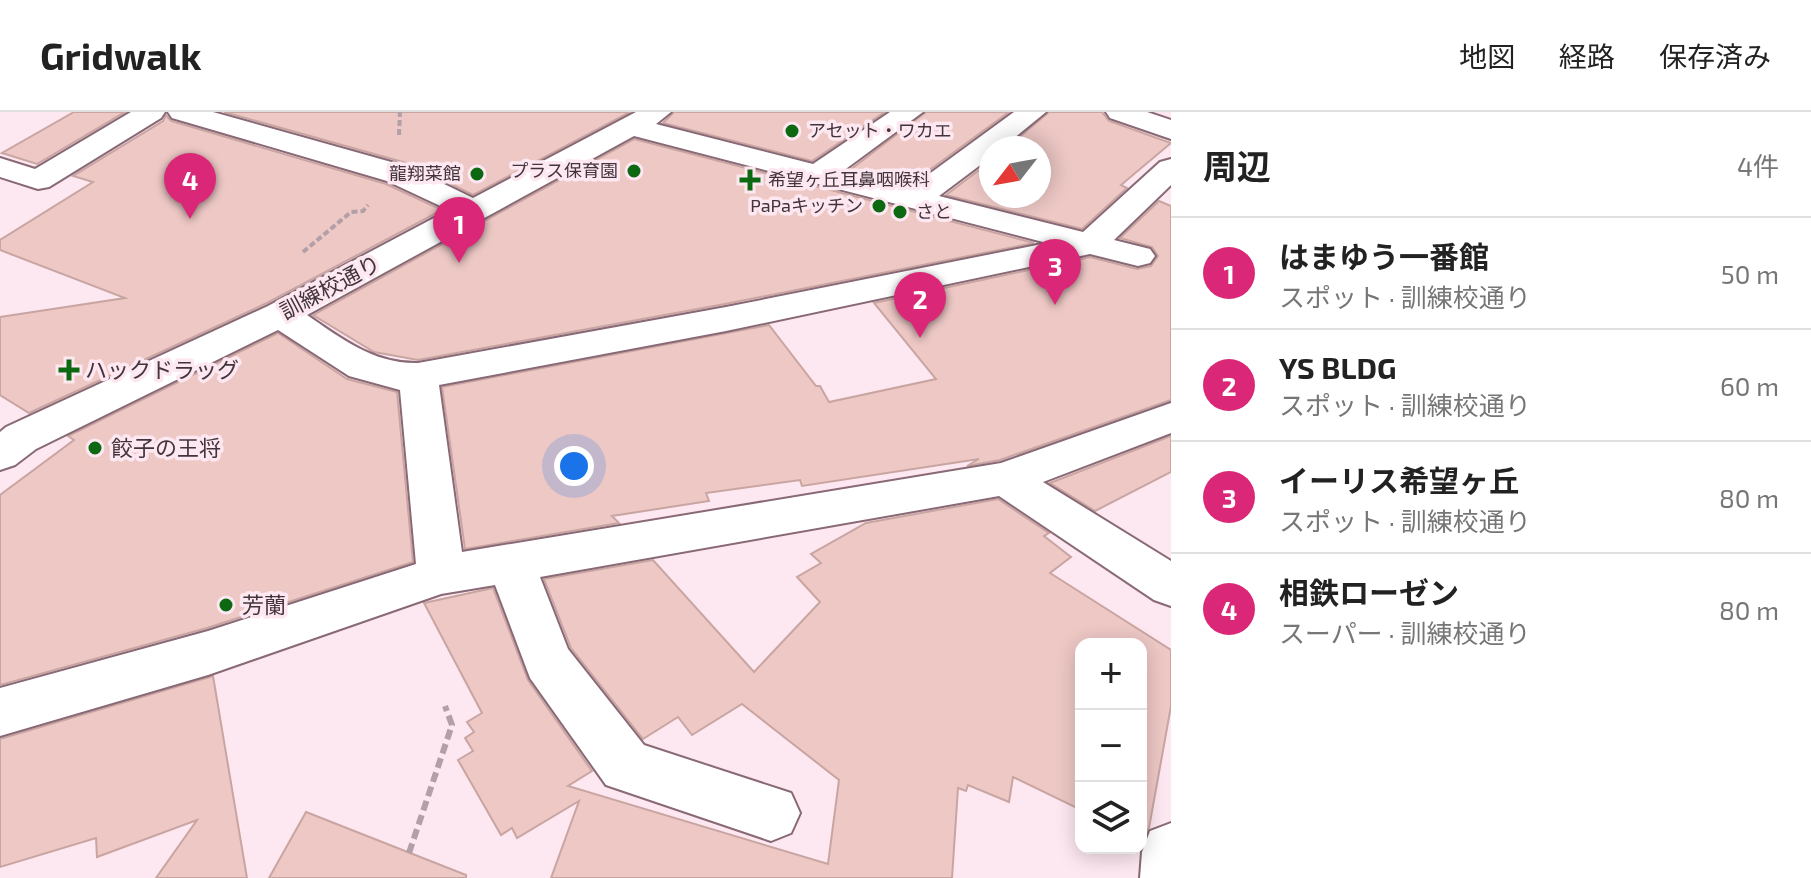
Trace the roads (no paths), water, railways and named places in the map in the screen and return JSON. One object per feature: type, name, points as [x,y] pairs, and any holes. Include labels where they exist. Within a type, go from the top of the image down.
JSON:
[{"type":"street","points":[[0,167],[38,180],[151,112]]},
{"type":"street","points":[[182,112],[398,174],[474,210]]},
{"type":"street","points":[[819,174],[909,112]]},
{"type":"street","points":[[915,199],[1032,112]]},
{"type":"street","points":[[1120,112],[1171,128]]},
{"type":"street","points":[[1162,112],[1171,128]]},
{"type":"street","points":[[643,119],[819,174],[1138,256]]},
{"type":"street","name":"訓練校通り","points":[[0,454],[21,438],[281,314],[643,119]]},
{"type":"street","points":[[281,314],[352,363],[405,378],[418,376],[726,319],[1090,244],[1171,168]]},
{"type":"street","points":[[418,376],[441,575]]},
{"type":"street","points":[[0,712],[208,653],[441,575],[1005,479],[1171,417]]},
{"type":"street","points":[[1005,479],[1171,586]]},
{"type":"street","points":[[511,563],[548,662],[626,766],[771,813]]},
{"type":"street","points":[[1170,878],[1171,852]]},
{"type":"place","name":"アセット・ワカエ","points":[[792,131]]},
{"type":"place","name":"プラス保育園","points":[[634,171]]},
{"type":"place","name":"龍翔菜館","points":[[477,174]]},
{"type":"place","name":"希望ヶ丘耳鼻咽喉科","points":[[750,180]]},
{"type":"place","name":"PaPaキッチン","points":[[879,206]]},
{"type":"place","name":"さと","points":[[900,212]]},
{"type":"place","name":"相鉄ローゼン","points":[[190,219]]},
{"type":"place","name":"はまゆう一番館","points":[[459,263]]},
{"type":"place","name":"イーリス希望ヶ丘","points":[[1055,305]]},
{"type":"place","name":"YS BLDG","points":[[920,338]]},
{"type":"place","name":"ハックドラッグ","points":[[69,370]]},
{"type":"place","name":"餃子の王将","points":[[95,448]]},
{"type":"place","name":"芳蘭","points":[[226,605]]}]
